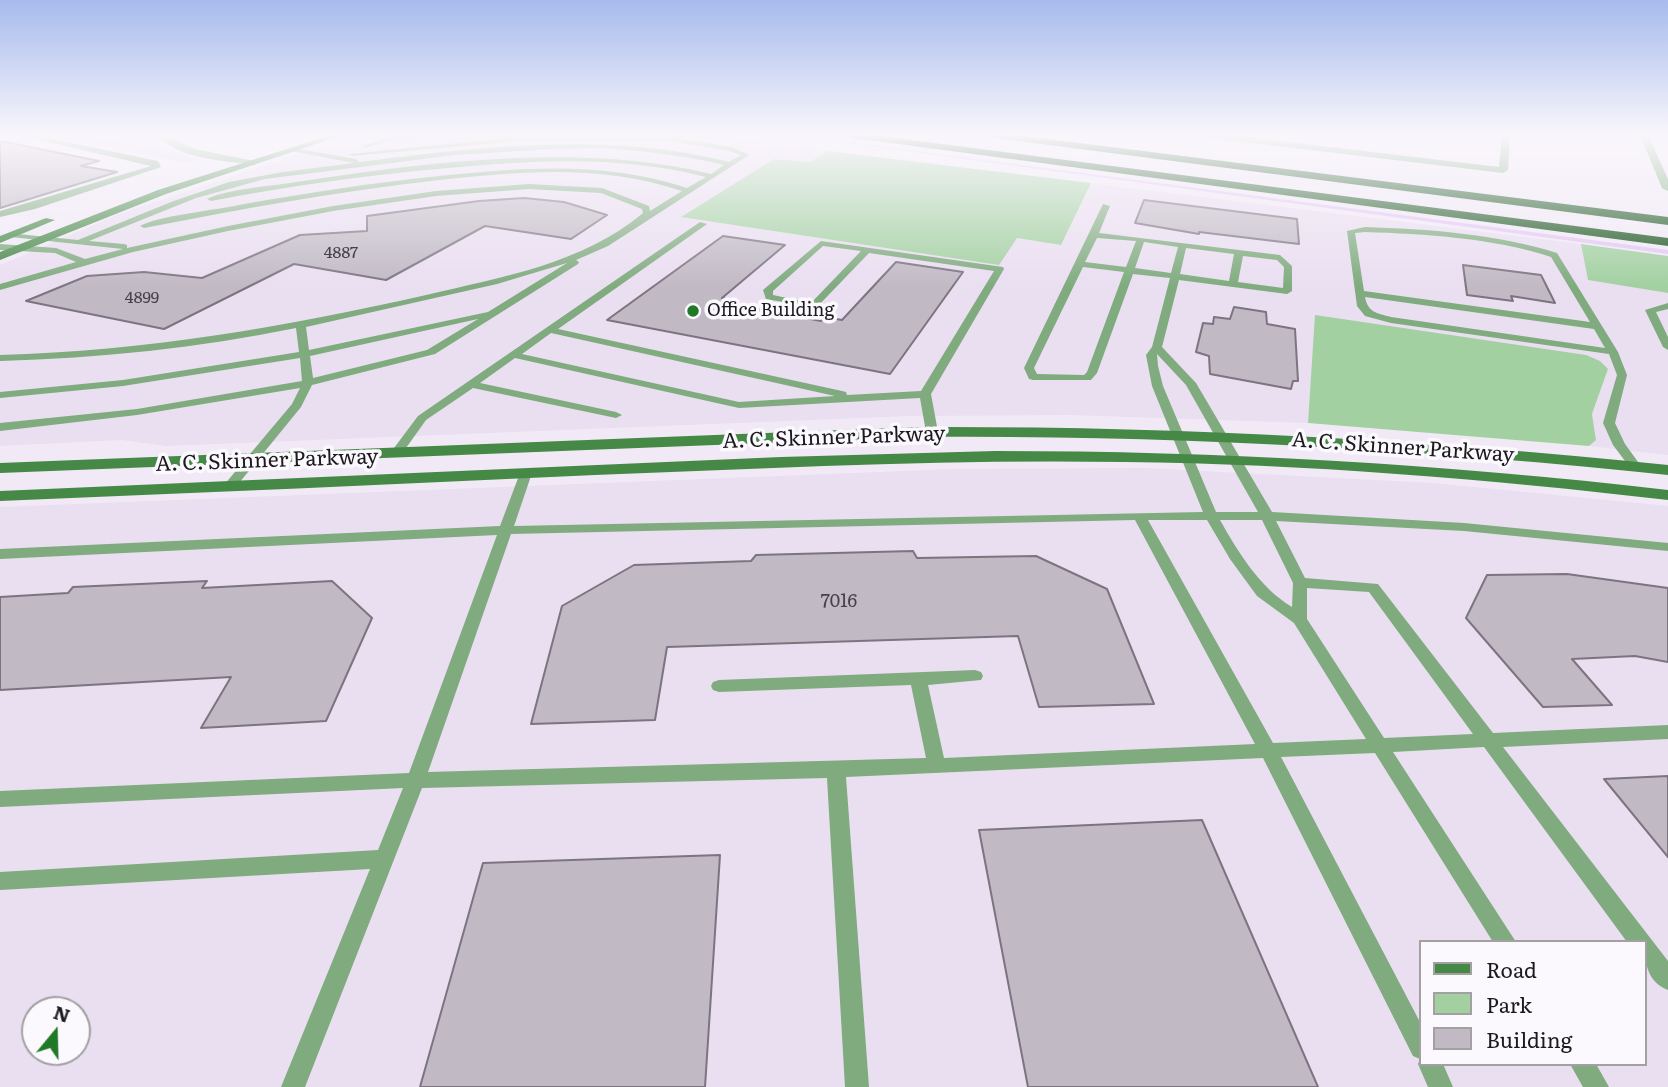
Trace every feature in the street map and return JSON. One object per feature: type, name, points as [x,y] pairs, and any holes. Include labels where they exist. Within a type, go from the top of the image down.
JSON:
[{"type":"highway","points":[[1239,186],[1668,242]]},
{"type":"highway","points":[[1306,186],[1668,233]]},
{"type":"highway","points":[[1392,186],[1668,221]]},
{"type":"highway","points":[[1473,186],[1668,210]]},
{"type":"main road","points":[[139,188],[146,186]]},
{"type":"main road","points":[[0,256],[40,238],[181,186]]},
{"type":"main road","points":[[5,237],[62,215]]},
{"type":"main road","name":"A. C. Skinner Parkway","points":[[0,468],[932,432],[1221,435],[1447,449],[1668,470]]},
{"type":"main road","name":"A. C. Skinner Parkway","points":[[0,496],[953,456],[1232,460],[1443,472],[1668,495]]},
{"type":"street","points":[[0,214],[97,186]]},
{"type":"lane","points":[[79,242],[170,206],[231,186]]},
{"type":"lane","points":[[170,206],[290,186]]},
{"type":"lane","points":[[144,226],[250,205],[380,186]]},
{"type":"lane","points":[[415,186],[421,197]]},
{"type":"lane","points":[[674,186],[689,191]]},
{"type":"lane","points":[[0,426],[137,412],[308,383],[431,352],[697,186]]},
{"type":"lane","points":[[0,287],[132,248],[307,212],[421,197],[512,188],[593,189],[619,193],[639,202],[646,208],[647,214],[640,220]]},
{"type":"lane","points":[[1106,206],[1029,368],[1033,377],[1087,378],[1092,373],[1141,239]]},
{"type":"lane","points":[[126,224],[207,232]]},
{"type":"lane","points":[[397,452],[422,418],[704,224]]},
{"type":"lane","points":[[1613,352],[1378,318],[1363,310],[1351,234],[1355,230],[1378,229],[1528,247],[1548,252],[1558,258],[1613,352],[1622,375],[1609,424],[1619,445],[1635,466]]},
{"type":"lane","points":[[1080,264],[1287,291],[1287,261],[1273,256],[1094,235]]},
{"type":"lane","points":[[5,237],[132,248]]},
{"type":"lane","points":[[867,250],[813,306],[769,298],[768,290],[821,243],[1000,269],[925,394],[932,432]]},
{"type":"lane","points":[[0,358],[118,352],[301,325],[487,283],[571,258],[603,244]]},
{"type":"lane","points":[[1183,245],[1157,347],[1151,355],[1152,370],[1210,516],[1235,556],[1266,596],[1299,619],[1504,940]]},
{"type":"lane","points":[[0,247],[56,251],[82,261]]},
{"type":"lane","points":[[1234,284],[1239,252]]},
{"type":"lane","points":[[1360,293],[1596,326]]},
{"type":"lane","points":[[1668,306],[1650,310],[1668,347]]},
{"type":"lane","points":[[0,396],[134,383],[305,356],[497,311]]},
{"type":"lane","points":[[230,485],[297,405],[308,383],[301,325]]},
{"type":"lane","points":[[550,330],[860,398]]},
{"type":"lane","points":[[1157,347],[1191,383],[1232,460],[1267,516],[1300,583],[1299,619]]},
{"type":"lane","points":[[514,355],[739,405],[925,394]]},
{"type":"lane","points":[[471,384],[616,415]]},
{"type":"lane","points":[[293,1087],[415,780],[526,473]]},
{"type":"lane","points":[[1139,516],[1269,752],[1420,1046]]},
{"type":"lane","points":[[0,554],[505,530],[1139,516],[1267,516],[1464,527],[1668,547]]},
{"type":"lane","points":[[1300,583],[1373,587],[1638,940]]},
{"type":"lane","points":[[719,686],[975,677]]},
{"type":"lane","points":[[918,679],[937,766]]},
{"type":"lane","points":[[0,799],[415,780],[937,766],[1668,732]]},
{"type":"lane","points":[[836,770],[857,1087]]},
{"type":"lane","points":[[0,881],[384,859]]},
{"type":"lane","points":[[1647,951],[1668,979]]},
{"type":"lane","points":[[1431,1066],[1441,1087]]},
{"type":"lane","points":[[1584,1066],[1597,1087]]},
{"type":"shaded area","points":[[204,186],[732,186],[682,217],[1017,238],[1061,245],[1090,186],[1113,186],[1581,244],[1588,280],[1668,293],[1668,455],[1589,446],[1596,440],[1592,414],[1608,369],[1316,315],[1308,423],[1070,415],[911,416],[166,446],[122,440],[0,446],[0,265],[124,212]]},
{"type":"shaded area","points":[[1144,468],[1433,483],[1668,506],[1668,1087],[0,1087],[0,507],[954,469]]},
{"type":"green space","points":[[731,186],[1090,186],[1061,245],[1017,238],[999,265],[681,217]]},
{"type":"green space","points":[[1581,244],[1668,256],[1668,293],[1588,280]]},
{"type":"green space","points":[[1315,315],[1586,355],[1600,361],[1608,369],[1592,414],[1596,440],[1589,446],[1308,423]]},
{"type":"building","points":[[0,186],[72,186],[0,208]]},
{"type":"building","points":[[524,198],[564,202],[607,215],[571,239],[485,226],[386,280],[294,264],[164,329],[26,301],[87,276],[144,272],[202,278],[300,235],[367,231],[367,216],[479,201]]},
{"type":"building","points":[[1144,200],[1297,219],[1299,244],[1199,234],[1135,223]]},
{"type":"building","name":"Office Building","points":[[723,236],[785,245],[722,298],[736,301],[732,304],[821,321],[825,317],[842,320],[896,262],[963,272],[890,374],[607,320]]},
{"type":"building","points":[[1463,265],[1541,275],[1555,303],[1511,296],[1513,301],[1467,295]]},
{"type":"building","points":[[1234,307],[1266,312],[1267,324],[1295,329],[1298,381],[1293,381],[1291,389],[1210,374],[1209,356],[1196,352],[1203,323],[1213,324],[1214,317],[1230,319]]},
{"type":"building","points":[[913,551],[917,558],[1036,556],[1107,589],[1154,704],[1039,707],[1018,636],[667,647],[655,720],[531,724],[562,606],[634,565],[751,561],[756,555]]},
{"type":"building","points":[[1567,574],[1668,588],[1668,662],[1635,656],[1572,659],[1612,705],[1543,707],[1466,618],[1487,575]]},
{"type":"building","points":[[207,581],[202,588],[332,581],[372,618],[326,721],[201,728],[231,677],[0,690],[0,597],[68,593],[73,587]]},
{"type":"building","points":[[1668,776],[1668,857],[1604,779]]},
{"type":"building","points":[[1202,820],[1318,1087],[1028,1087],[979,830]]},
{"type":"building","points":[[720,855],[705,1087],[420,1087],[483,863]]},
{"type":"waterway","points":[[1170,186],[1668,252]]},
{"type":"place","name":"Office Building","points":[[693,311]]}]
